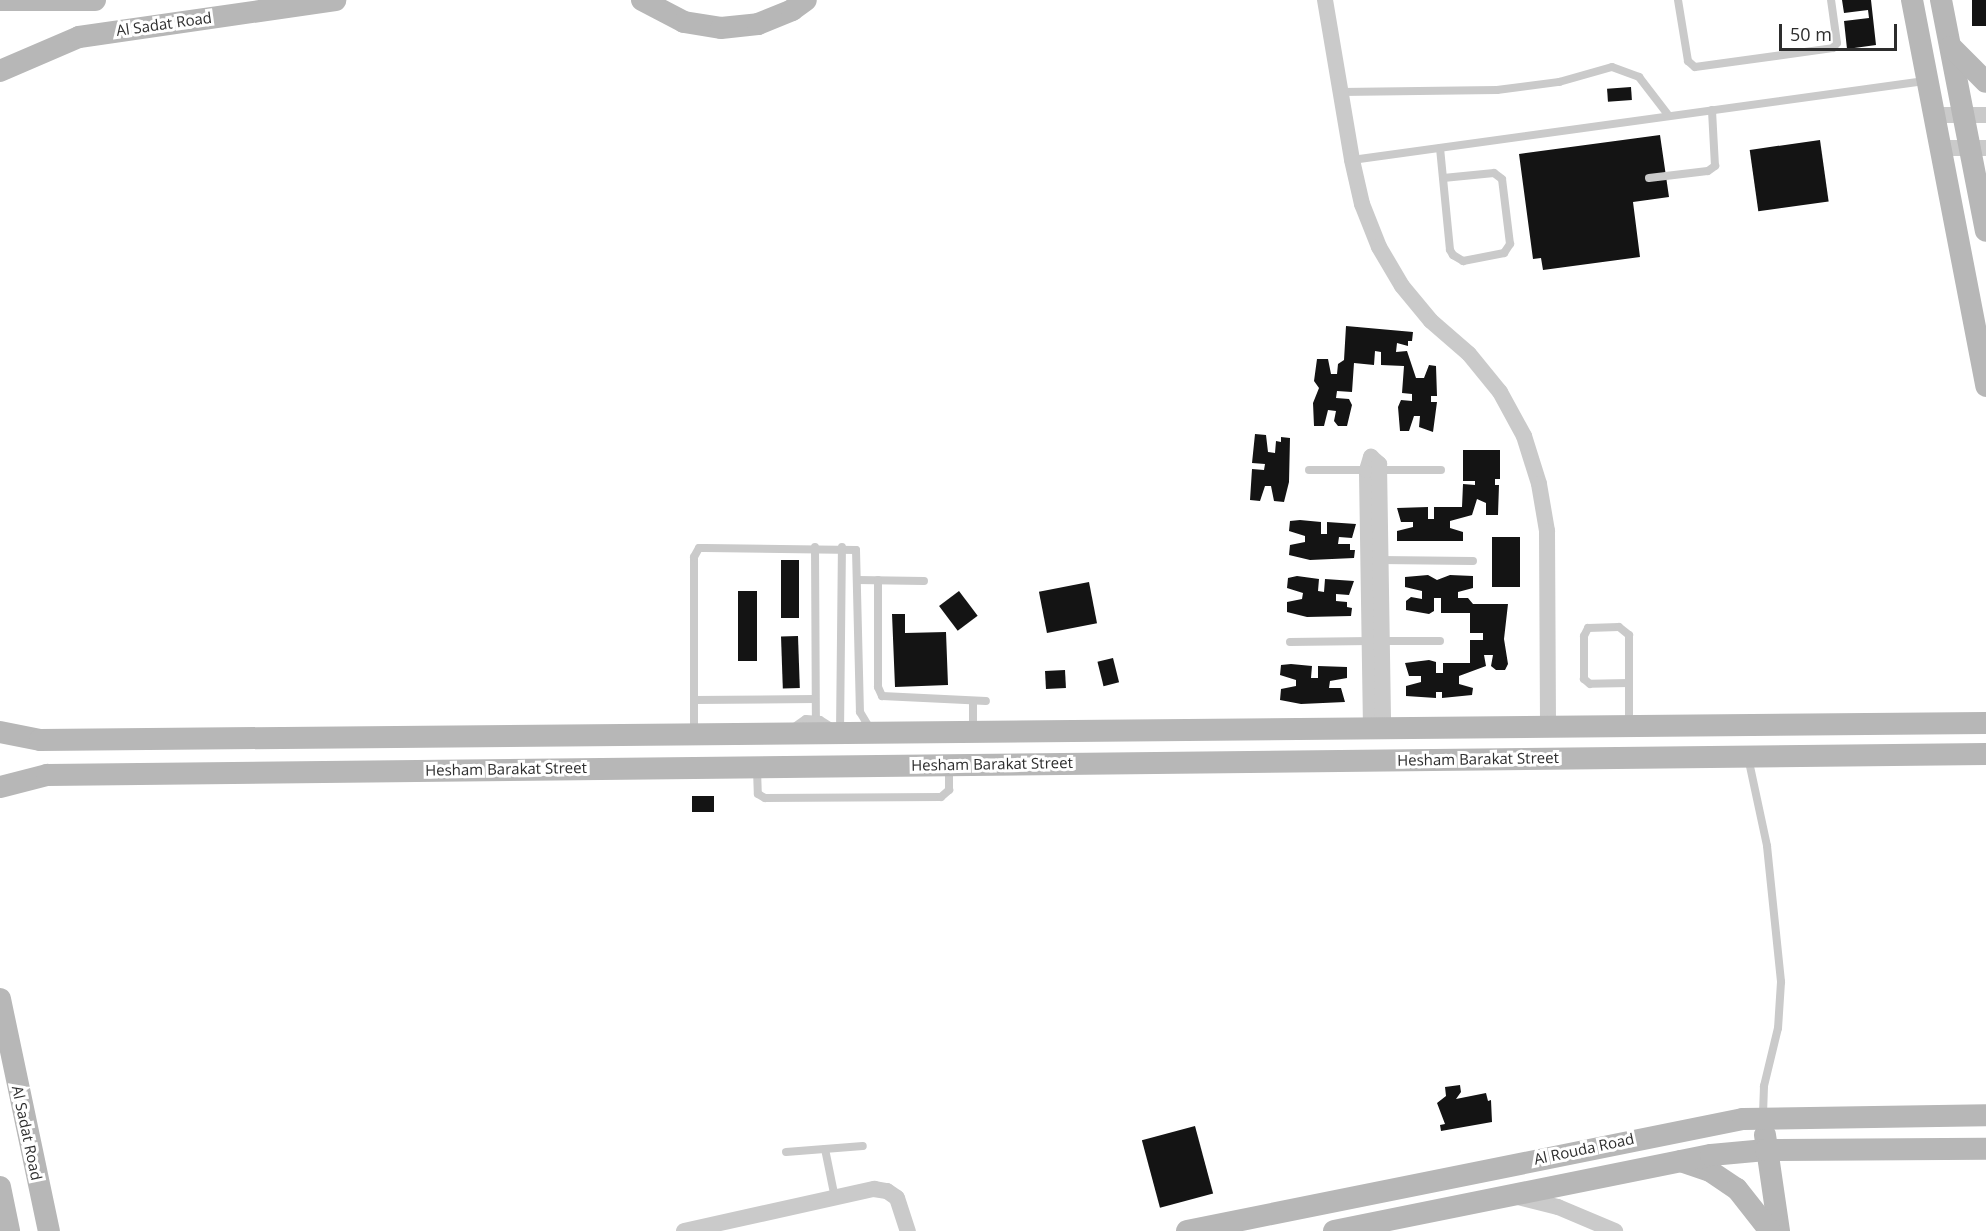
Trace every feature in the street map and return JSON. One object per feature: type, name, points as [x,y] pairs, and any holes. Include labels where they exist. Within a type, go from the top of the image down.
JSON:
[{"type":"street","points":[[0,0],[95,0]]},
{"type":"street","name":"Al Sadat Road","points":[[0,71],[78,37],[335,0]]},
{"type":"street","points":[[642,0],[684,22],[721,28],[758,24],[792,10],[806,0]]},
{"type":"street","points":[[1325,0],[1352,160],[1362,204],[1379,247],[1396,276],[1431,321],[1469,354],[1500,392],[1527,446],[1539,484],[1546,531],[1548,727]]},
{"type":"street","points":[[1912,0],[1986,386]]},
{"type":"street","points":[[1941,0],[1950,46],[1975,115],[1986,231]]},
{"type":"street","points":[[1950,46],[1986,82]]},
{"type":"street","points":[[1934,115],[1975,115]]},
{"type":"street","points":[[1940,148],[1978,148]]},
{"type":"street","points":[[1373,470],[1380,560],[1376,641]]},
{"type":"street","points":[[1373,470],[1377,728]]},
{"type":"street","points":[[1958,723],[1986,706]]},
{"type":"street","name":"Hesham Barakat Street","points":[[0,732],[40,740],[1986,723]]},
{"type":"street","points":[[1612,757],[1621,726]]},
{"type":"street","points":[[1203,730],[1205,762]]},
{"type":"street","points":[[503,736],[503,769]]},
{"type":"street","points":[[40,740],[37,758],[47,775]]},
{"type":"street","name":"Hesham Barakat Street","points":[[0,787],[47,775],[1986,754]]},
{"type":"street","name":"Al Sadat Road","points":[[0,999],[10,1106],[49,1231]]},
{"type":"street","name":"Al Rouda Road","points":[[1187,1231],[1694,1126],[1763,1118],[1986,1115]]},
{"type":"street","points":[[1930,1116],[1930,1148]]},
{"type":"street","points":[[1763,1118],[1779,1231]]},
{"type":"street","name":"Al Rouda Road","points":[[1334,1231],[1679,1161],[1766,1150],[1986,1149]]},
{"type":"street","points":[[1679,1161],[1710,1171],[1737,1189],[1770,1231]]},
{"type":"street","points":[[0,1187],[9,1231]]},
{"type":"street","points":[[684,1231],[873,1189],[887,1191],[901,1204],[908,1231]]},
{"type":"street","points":[[1508,1195],[1558,1207],[1615,1231]]},
{"type":"lane","points":[[1678,0],[1688,61],[1695,66],[1833,48],[1837,43],[1831,0]]},
{"type":"lane","points":[[1341,92],[1497,90],[1559,82],[1612,67],[1639,76],[1669,116]]},
{"type":"lane","points":[[1352,160],[1928,80]]},
{"type":"lane","points":[[1649,177],[1708,171],[1715,166],[1712,110]]},
{"type":"lane","points":[[1440,148],[1443,177],[1453,255],[1463,261],[1504,253],[1510,244],[1502,179],[1494,172],[1443,177]]},
{"type":"lane","points":[[1309,470],[1441,470]]},
{"type":"lane","points":[[815,547],[816,718]]},
{"type":"lane","points":[[694,734],[696,552],[705,548],[815,547],[842,547],[856,550],[860,712],[873,733]]},
{"type":"lane","points":[[839,733],[842,547]]},
{"type":"lane","points":[[1380,560],[1473,561]]},
{"type":"lane","points":[[858,580],[924,581]]},
{"type":"lane","points":[[878,580],[878,687],[882,696],[986,701]]},
{"type":"lane","points":[[1621,726],[1629,683],[1627,631],[1619,627],[1588,628],[1584,636],[1584,679],[1590,684],[1629,683]]},
{"type":"lane","points":[[1290,642],[1440,641]]},
{"type":"lane","points":[[694,700],[815,699]]},
{"type":"lane","points":[[973,701],[973,732]]},
{"type":"lane","points":[[788,733],[799,721],[816,718],[839,733]]},
{"type":"lane","points":[[1748,756],[1767,846],[1780,982],[1778,1028],[1764,1086],[1763,1118]]},
{"type":"lane","points":[[757,766],[758,794],[765,798],[941,797],[949,790],[949,764]]},
{"type":"lane","points":[[786,1152],[863,1146]]},
{"type":"lane","points":[[825,1149],[835,1198]]},
{"type":"building","points":[[1842,0],[1871,0],[1876,45],[1847,49],[1844,21],[1869,18],[1868,10],[1844,13]]},
{"type":"building","points":[[1972,0],[1986,0],[1986,26],[1972,26]]},
{"type":"building","points":[[1631,87],[1632,100],[1608,102],[1607,89]]},
{"type":"building","points":[[1660,135],[1669,197],[1633,202],[1640,257],[1543,270],[1541,258],[1533,259],[1519,154]]},
{"type":"building","points":[[1820,140],[1829,201],[1758,211],[1750,150]]},
{"type":"building","points":[[1346,326],[1413,332],[1412,341],[1408,341],[1408,346],[1397,343],[1396,352],[1407,351],[1416,378],[1424,378],[1429,365],[1436,366],[1437,396],[1431,396],[1431,402],[1437,402],[1433,432],[1419,427],[1420,416],[1414,416],[1409,431],[1400,431],[1398,407],[1401,400],[1412,401],[1412,394],[1402,393],[1404,366],[1381,365],[1381,352],[1375,351],[1374,365],[1354,363],[1352,392],[1337,391],[1336,398],[1349,399],[1352,405],[1347,426],[1338,426],[1334,421],[1336,411],[1328,410],[1324,426],[1314,426],[1313,403],[1319,388],[1314,381],[1317,359],[1328,359],[1331,374],[1337,374],[1338,364],[1344,360]]},
{"type":"building","points":[[1255,434],[1266,435],[1268,452],[1275,453],[1276,441],[1281,442],[1281,437],[1290,438],[1289,482],[1284,502],[1274,501],[1271,486],[1265,486],[1260,501],[1250,500],[1252,469],[1264,470],[1265,464],[1252,463]]},
{"type":"building","points":[[1463,450],[1500,450],[1500,479],[1495,479],[1495,485],[1499,485],[1498,515],[1486,515],[1486,503],[1477,499],[1472,515],[1450,521],[1450,528],[1463,532],[1463,541],[1397,541],[1397,531],[1413,527],[1413,522],[1401,522],[1397,508],[1428,507],[1428,519],[1434,519],[1434,507],[1462,507],[1463,484],[1475,485],[1475,481],[1463,481]]},
{"type":"building","points":[[1290,521],[1321,522],[1321,534],[1327,534],[1327,522],[1356,524],[1352,538],[1339,537],[1338,544],[1350,544],[1350,550],[1355,550],[1354,558],[1310,560],[1289,555],[1290,545],[1305,542],[1305,536],[1289,531]]},
{"type":"building","points":[[1492,537],[1520,537],[1520,587],[1492,587]]},
{"type":"building","points":[[781,560],[799,560],[799,618],[781,618]]},
{"type":"building","points":[[1428,575],[1437,580],[1450,575],[1473,576],[1473,588],[1458,592],[1458,598],[1468,598],[1473,604],[1508,604],[1504,639],[1508,664],[1505,670],[1496,670],[1491,666],[1493,655],[1484,655],[1486,666],[1459,676],[1459,684],[1473,688],[1472,695],[1442,698],[1442,692],[1436,692],[1436,698],[1406,696],[1406,686],[1421,682],[1421,676],[1409,676],[1405,663],[1429,660],[1436,662],[1436,673],[1443,673],[1443,663],[1470,663],[1470,640],[1483,640],[1483,633],[1470,633],[1470,613],[1441,613],[1441,598],[1434,598],[1434,611],[1429,614],[1406,610],[1406,601],[1411,597],[1422,599],[1422,591],[1405,587],[1405,577]]},
{"type":"building","points":[[1297,576],[1319,579],[1318,591],[1324,592],[1325,579],[1354,581],[1349,595],[1336,594],[1336,601],[1347,602],[1347,607],[1352,608],[1351,616],[1307,617],[1287,612],[1287,602],[1302,599],[1303,593],[1287,588],[1288,578]]},
{"type":"building","points":[[1089,582],[1097,623],[1047,633],[1039,592]]},
{"type":"building","points":[[738,591],[757,591],[757,661],[738,661]]},
{"type":"building","points":[[959,591],[978,616],[958,631],[939,606]]},
{"type":"building","points":[[892,614],[905,614],[905,633],[946,632],[948,685],[895,687]]},
{"type":"building","points":[[798,636],[800,688],[783,689],[781,637]]},
{"type":"building","points":[[1113,658],[1119,682],[1104,686],[1097,662]]},
{"type":"building","points":[[1281,665],[1312,666],[1311,678],[1318,678],[1318,666],[1347,667],[1347,678],[1330,681],[1329,688],[1341,688],[1345,702],[1301,704],[1280,700],[1281,689],[1296,686],[1296,680],[1280,675]]},
{"type":"building","points":[[1065,670],[1066,688],[1046,689],[1045,671]]},
{"type":"building","points":[[692,796],[714,796],[714,812],[692,812]]},
{"type":"building","points":[[1460,1085],[1461,1092],[1456,1099],[1486,1093],[1488,1101],[1491,1100],[1492,1122],[1441,1131],[1440,1125],[1445,1124],[1437,1103],[1446,1096],[1445,1087]]},
{"type":"building","points":[[1195,1126],[1213,1194],[1160,1208],[1142,1140]]}]
